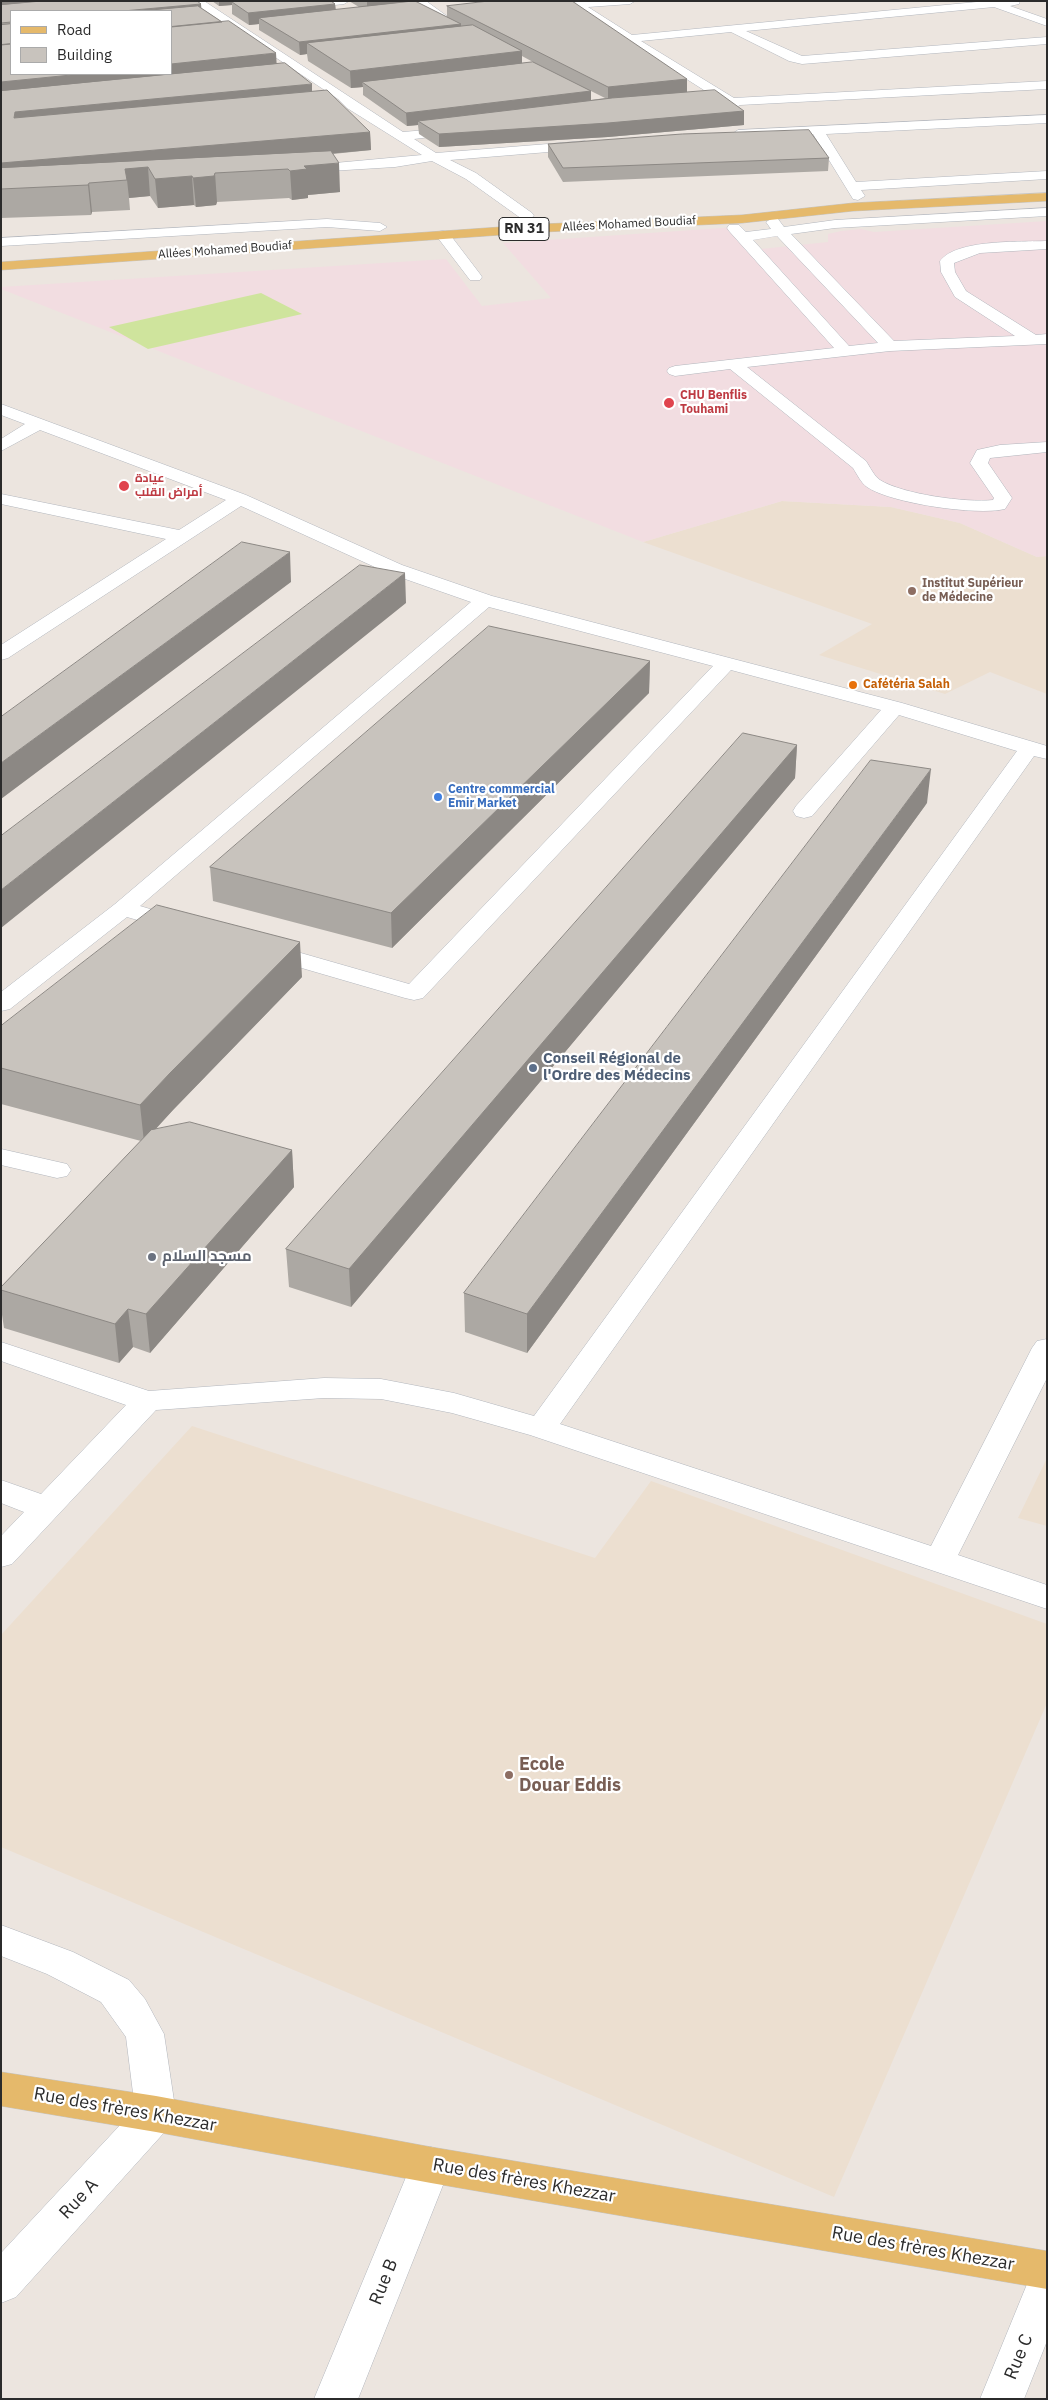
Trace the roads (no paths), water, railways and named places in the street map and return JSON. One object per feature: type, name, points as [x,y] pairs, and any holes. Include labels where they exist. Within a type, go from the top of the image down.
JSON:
[{"type":"main road","points":[[798,199],[854,191],[1047,186]]},
{"type":"main road","name":"Allées Mohamed Boudiaf","points":[[1,266],[667,220],[720,220],[834,208],[1047,197]]},
{"type":"main road","points":[[762,200],[770,209],[772,216]]},
{"type":"main road","points":[[700,203],[706,213],[720,220]]},
{"type":"main road","points":[[924,204],[940,218]]},
{"type":"main road","name":"Allées Mohamed Boudiaf","points":[[1,251],[614,210]]},
{"type":"main road","name":"Rue des frères Khezzar","points":[[1,2089],[156,2114],[431,2165],[1047,2270]]},
{"type":"street","points":[[196,1],[342,96],[352,105],[434,157],[490,188],[527,216]]},
{"type":"street","points":[[281,8],[344,1]]},
{"type":"street","points":[[418,1],[468,35]]},
{"type":"street","points":[[563,4],[630,1]]},
{"type":"street","points":[[632,38],[1015,2]]},
{"type":"street","points":[[576,4],[745,111]]},
{"type":"street","points":[[995,4],[1047,23]]},
{"type":"street","points":[[412,12],[459,14]]},
{"type":"street","points":[[198,17],[234,13]]},
{"type":"street","points":[[229,37],[260,29]]},
{"type":"street","points":[[734,29],[793,58],[802,60],[1047,40]]},
{"type":"street","points":[[290,62],[309,59]]},
{"type":"street","points":[[290,78],[310,76]]},
{"type":"street","points":[[686,105],[1047,85]]},
{"type":"street","points":[[342,96],[362,94]]},
{"type":"street","points":[[332,107],[352,105]]},
{"type":"street","points":[[722,135],[772,131],[1047,119]]},
{"type":"street","points":[[759,121],[772,131]]},
{"type":"street","points":[[403,136],[467,128]]},
{"type":"street","points":[[817,130],[854,191],[1047,176]]},
{"type":"street","points":[[286,171],[603,144]]},
{"type":"street","points":[[743,237],[830,224],[1047,212]]},
{"type":"street","points":[[772,216],[773,222],[781,232],[890,346]]},
{"type":"street","points":[[720,220],[732,226],[743,237],[846,352]]},
{"type":"street","points":[[1,242],[327,223],[380,227]]},
{"type":"street","points":[[443,235],[475,277]]},
{"type":"street","points":[[1040,340],[960,294],[948,272],[947,261],[953,255],[969,251],[1047,245]]},
{"type":"street","points":[[675,371],[890,346],[1040,340]]},
{"type":"street","points":[[734,365],[860,465],[872,482],[883,489],[961,506],[980,508],[999,505],[1003,498],[979,463],[983,454],[1000,450],[1047,447]]},
{"type":"street","points":[[1,409],[240,499],[395,569],[485,600],[895,708],[1038,750],[541,1428]]},
{"type":"street","points":[[1,446],[38,423]]},
{"type":"street","points":[[1,499],[180,536]]},
{"type":"street","points":[[1,654],[180,536],[240,499]]},
{"type":"street","points":[[1,1004],[123,909],[485,600]]},
{"type":"street","points":[[245,944],[414,993],[726,664]]},
{"type":"street","points":[[804,810],[895,708]]},
{"type":"street","points":[[123,909],[198,931]]},
{"type":"street","points":[[1,1157],[58,1170]]},
{"type":"street","points":[[940,1560],[1047,1348]]},
{"type":"street","points":[[1,1351],[147,1401],[324,1388],[381,1389],[454,1403],[541,1428],[1047,1597]]},
{"type":"street","points":[[1,1556],[147,1401]]},
{"type":"street","points":[[1,1491],[45,1508]]},
{"type":"street","points":[[1,1940],[60,1963],[115,1991],[131,2011],[145,2034],[156,2114]]},
{"type":"street","name":"Rue A","points":[[1,2283],[156,2114]]},
{"type":"street","name":"Rue B","points":[[336,2399],[431,2165]]},
{"type":"street","name":"Rue C","points":[[1002,2399],[1047,2286]]},
{"type":"place","name":"CHU Benflis Touhami","points":[[669,403]]},
{"type":"place","name":"عيادة أمراض القلب","points":[[124,486]]},
{"type":"place","name":"Institut Supérieur de Médecine","points":[[912,591]]},
{"type":"place","name":"Cafétéria Salah","points":[[853,685]]},
{"type":"place","name":"Centre commercial Emir Market","points":[[438,797]]},
{"type":"place","name":"Conseil Régional de l'Ordre des Médecins","points":[[533,1068]]},
{"type":"place","name":"مسجد السلام","points":[[152,1257]]},
{"type":"place","name":"Ecole Douar Eddis","points":[[509,1775]]}]
